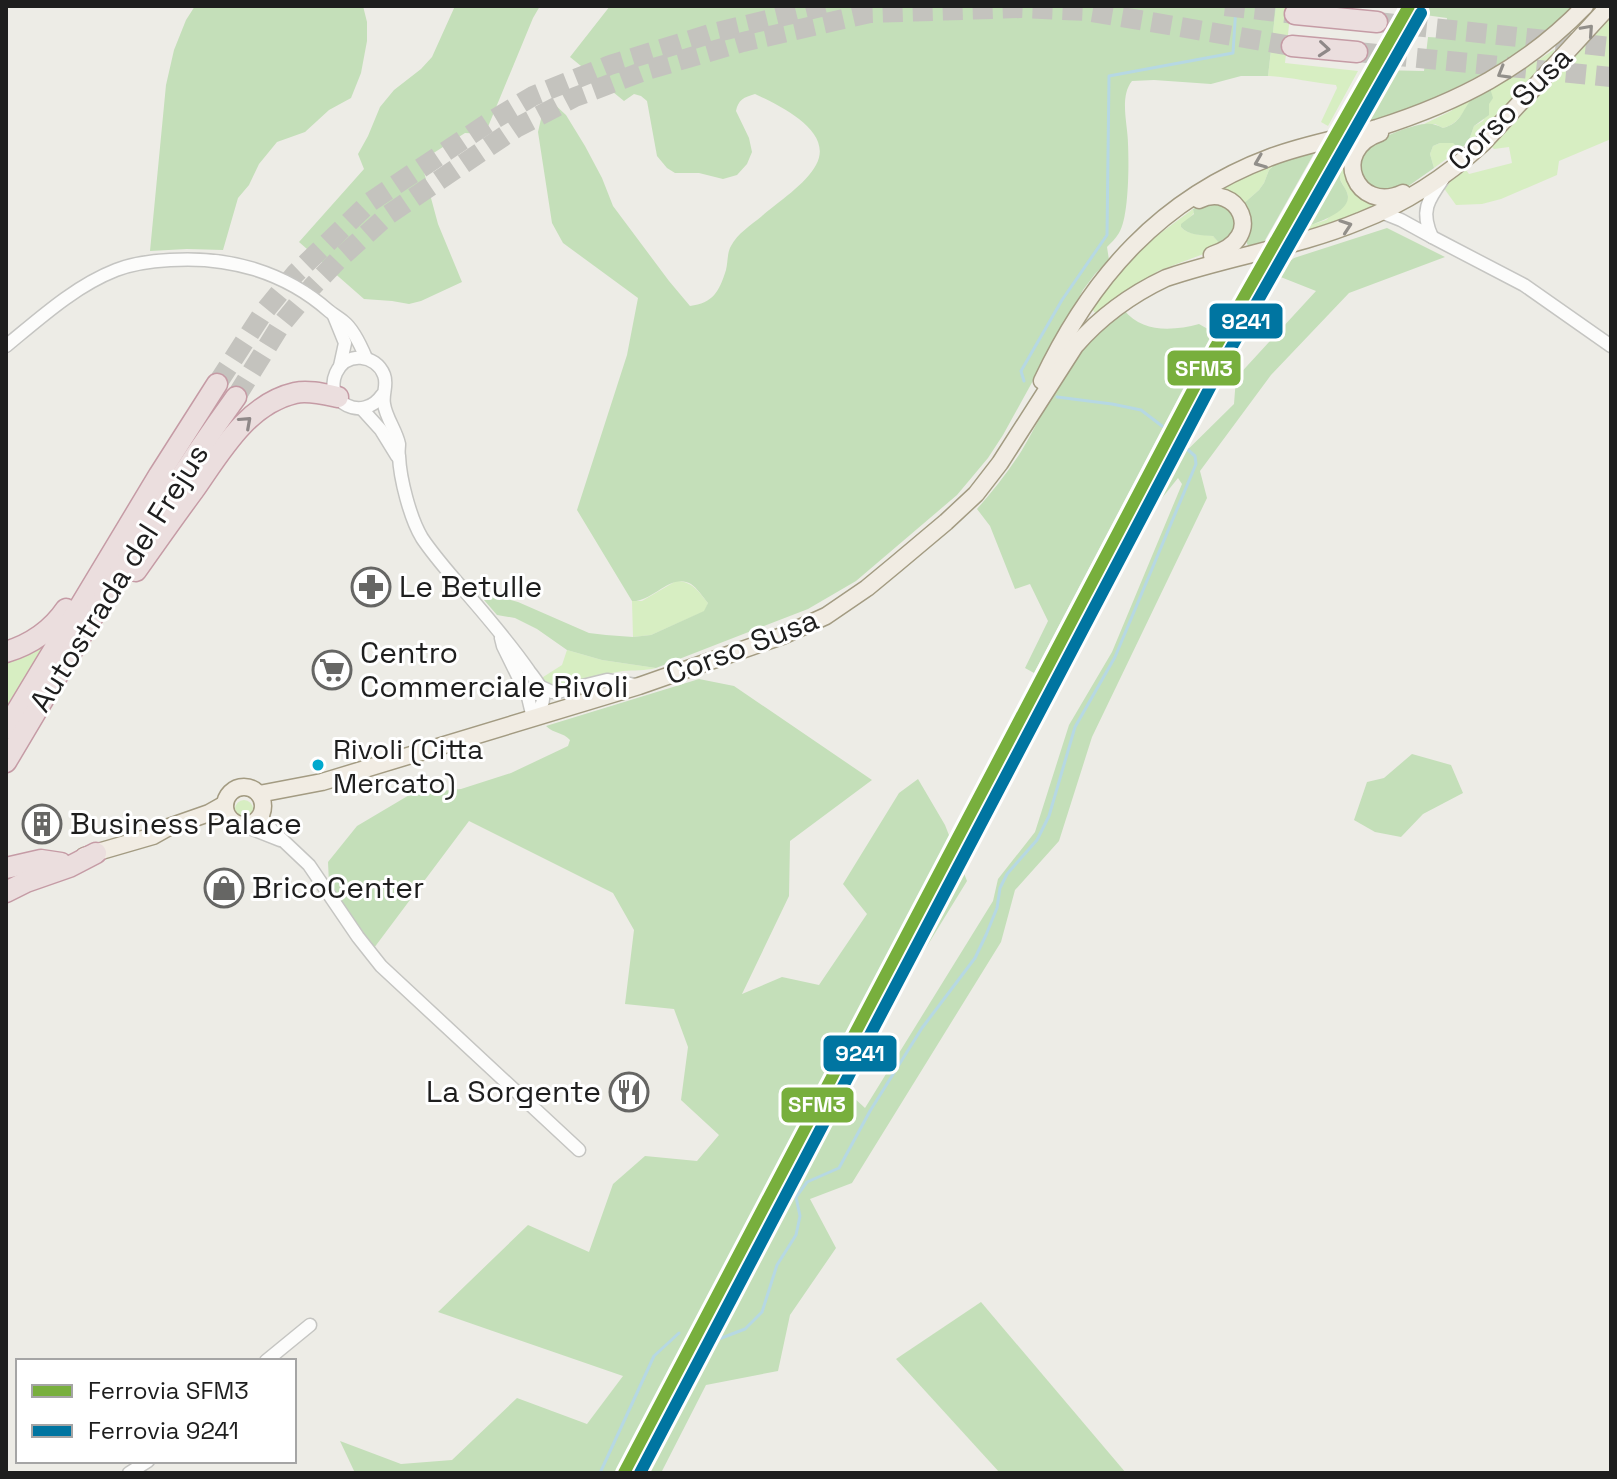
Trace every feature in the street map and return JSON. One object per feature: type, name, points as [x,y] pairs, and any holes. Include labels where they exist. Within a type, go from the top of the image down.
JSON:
[{"type":"highway","points":[[1295,14],[1377,22]]},
{"type":"highway","points":[[1292,46],[1357,52]]},
{"type":"highway","name":"Autostrada del Frejus","points":[[6,729],[217,384]]},
{"type":"highway","points":[[65,663],[93,635],[235,432],[259,410],[297,392],[317,392],[338,397]]},
{"type":"highway","name":"Autostrada del Frejus","points":[[6,762],[166,500],[236,397]]},
{"type":"highway","points":[[6,652],[32,642],[54,625],[133,501],[159,475]]},
{"type":"highway","points":[[6,892],[96,853]]},
{"type":"highway","points":[[6,868],[41,860],[61,863]]},
{"type":"main road","name":"Corso Susa","points":[[1012,444],[1051,362],[1105,276],[1140,238],[1198,193],[1273,156],[1378,127],[1442,104],[1528,58],[1585,6]]},
{"type":"main road","name":"Corso Susa","points":[[261,806],[322,782],[639,686],[782,636],[826,616],[896,564],[962,507],[988,479],[1086,333],[1115,307],[1148,287],[1189,271],[1336,230],[1404,200],[1446,174],[1494,132],[1609,6]]},
{"type":"main road","points":[[1442,104],[1422,120],[1372,136],[1362,143],[1355,151],[1353,169],[1363,190],[1383,198],[1400,194],[1429,177],[1446,174]]},
{"type":"main road","points":[[1140,238],[1160,230],[1208,196],[1228,199],[1242,217],[1241,236],[1230,248],[1172,268],[1148,287]]},
{"type":"main road","points":[[6,880],[153,836],[209,813],[225,804],[230,794],[239,788],[250,788],[261,806],[252,823],[222,821],[172,835],[153,836]]},
{"type":"main road","points":[[225,804],[227,815],[237,822]]},
{"type":"street","points":[[1432,237],[1426,224],[1427,206],[1446,174]]},
{"type":"street","points":[[1381,212],[1539,294],[1611,346]]},
{"type":"street","points":[[6,346],[99,278],[127,266],[156,261],[217,260],[247,266],[281,279],[304,292],[350,328],[366,358],[383,372],[385,387],[382,395],[374,404],[362,409],[348,406],[338,397],[334,381],[345,343],[334,316]]},
{"type":"street","points":[[340,367],[352,358],[366,358]]},
{"type":"street","points":[[382,395],[386,414],[399,444],[410,511],[423,539],[541,687],[543,702],[533,718]]},
{"type":"street","points":[[362,409],[381,430],[399,458]]},
{"type":"street","points":[[501,635],[503,646],[528,697],[533,718]]},
{"type":"street","points":[[541,687],[558,692],[607,680],[639,686]]},
{"type":"street","points":[[261,806],[283,841],[309,865],[381,966],[579,1150]]},
{"type":"street","points":[[237,822],[283,841]]},
{"type":"street","points":[[268,1359],[310,1325]]},
{"type":"green space","points":[[195,6],[363,6],[367,41],[361,73],[351,98],[329,110],[305,132],[277,142],[238,198],[223,250],[150,251],[166,85],[174,50]]},
{"type":"green space","points":[[455,6],[540,6],[485,134],[465,133],[421,161],[438,224],[462,282],[409,304],[364,299],[299,242],[364,169],[358,154],[380,107],[394,90],[432,57]]},
{"type":"green space","points":[[610,6],[1276,6],[1268,76],[1241,76],[1211,84],[1132,81],[1125,103],[1127,203],[1119,233],[1107,247],[1109,260],[1083,290],[1003,435],[957,495],[856,581],[808,609],[656,668],[602,660],[567,650],[515,618],[497,615],[484,600],[490,594],[518,602],[589,633],[633,637],[651,635],[704,611],[708,603],[691,584],[684,581],[669,584],[647,597],[632,601],[577,510],[627,355],[638,298],[563,243],[552,223],[538,132],[544,106],[553,103],[566,115],[602,178],[613,206],[690,306],[714,295],[723,278],[734,242],[806,179],[820,153],[818,141],[811,130],[789,112],[755,94],[742,100],[736,111],[752,152],[737,175],[723,179],[699,173],[675,173],[667,168],[657,156],[647,101],[634,94],[624,101],[570,57]]},
{"type":"green space","points":[[1276,6],[1291,6],[1285,63],[1358,71],[1328,126],[1321,122],[1336,85],[1268,76]]},
{"type":"green space","points":[[1415,6],[1571,8],[1520,50],[1465,83],[1436,97],[1343,131],[1378,70],[1424,71],[1428,37],[1445,38],[1447,18],[1410,13]]},
{"type":"green space","points":[[1611,18],[1611,139],[1559,161],[1557,175],[1501,199],[1482,204],[1456,205],[1443,187],[1466,170],[1469,174],[1512,163],[1509,147],[1492,147]]},
{"type":"green space","points":[[1555,49],[1549,61],[1468,143],[1474,126],[1483,121],[1490,88]]},
{"type":"green space","points":[[1490,88],[1493,98],[1489,104],[1489,115],[1474,126],[1468,143],[1460,149],[1453,143],[1433,146],[1430,154],[1434,168],[1407,187],[1381,193],[1364,184],[1360,160],[1367,148],[1382,138],[1410,127],[1428,124],[1443,128],[1449,126],[1458,120],[1474,97]]},
{"type":"green space","points":[[1475,95],[1449,126],[1443,128],[1424,124],[1451,111]]},
{"type":"green space","points":[[1362,138],[1385,203],[1331,224],[1288,235],[1289,232],[1326,220],[1347,201],[1348,195],[1340,179],[1344,154],[1338,147],[1339,144]]},
{"type":"green space","points":[[1454,143],[1460,149],[1434,168],[1430,154],[1433,146]]},
{"type":"green space","points":[[1338,147],[1345,157],[1340,179],[1348,195],[1346,204],[1324,220],[1289,232]]},
{"type":"green space","points":[[1316,150],[1264,242],[1249,246],[1242,205],[1259,190],[1269,170],[1280,160]]},
{"type":"green space","points":[[1280,160],[1269,170],[1259,190],[1242,205],[1211,192]]},
{"type":"green space","points":[[1208,200],[1233,208],[1239,229],[1221,245],[1213,236],[1192,234],[1181,227],[1194,214],[1193,209]]},
{"type":"green space","points":[[1193,209],[1194,213],[1181,227],[1192,233],[1213,236],[1225,246],[1158,271],[1098,314],[1094,312],[1091,305],[1135,252]]},
{"type":"green space","points":[[1387,228],[1445,257],[1349,293],[1271,375],[1200,471],[1207,498],[1092,737],[1059,841],[1015,890],[1001,942],[852,1183],[810,1199],[836,1248],[790,1315],[778,1371],[706,1385],[661,1473],[355,1473],[340,1441],[401,1464],[452,1460],[517,1398],[587,1424],[623,1376],[438,1312],[528,1225],[589,1252],[613,1184],[645,1156],[697,1161],[719,1135],[681,1100],[688,1047],[674,1009],[625,1004],[634,930],[613,893],[469,821],[374,948],[329,883],[328,862],[357,826],[411,794],[461,789],[511,773],[568,746],[570,740],[567,737],[546,726],[699,679],[734,686],[872,780],[790,841],[789,896],[742,994],[782,977],[819,985],[867,914],[843,884],[899,793],[918,779],[945,825],[967,881],[841,1086],[865,1108],[993,901],[998,879],[1035,832],[1069,725],[1112,652],[1182,484],[1178,478],[1154,508],[1140,515],[1164,473],[1234,404],[1236,378],[1316,291],[1273,274],[1294,258]]},
{"type":"green space","points":[[1124,310],[1149,326],[1169,329],[1199,324],[1213,332],[1034,673],[1025,668],[1048,621],[1030,584],[1015,589],[990,526],[977,509],[1017,458],[1079,353]]},
{"type":"green space","points":[[676,581],[691,585],[698,591],[708,603],[705,611],[651,635],[633,637],[632,601],[642,601]]},
{"type":"green space","points":[[48,640],[6,710],[6,658]]},
{"type":"green space","points":[[567,650],[602,660],[656,668],[623,671],[552,688],[540,679],[562,665]]},
{"type":"green space","points":[[1412,754],[1451,765],[1463,793],[1423,814],[1401,837],[1375,832],[1354,820],[1367,782],[1384,778]]},
{"type":"green space","points":[[240,800],[248,800],[253,809],[251,816],[240,818],[235,813],[235,805]]},
{"type":"green space","points":[[981,1302],[1126,1473],[1000,1473],[896,1359]]},
{"type":"waterway","points":[[1024,381],[1021,371],[1062,300],[1107,235],[1109,76],[1233,53],[1236,6]]},
{"type":"waterway","points":[[1057,397],[1141,410],[1162,426]]},
{"type":"waterway","points":[[1173,436],[1182,444]]},
{"type":"waterway","points":[[711,1342],[745,1329],[762,1312],[777,1265],[796,1235],[800,1216],[796,1197],[807,1182],[839,1168],[870,1111],[922,1028],[975,958],[997,908],[1000,888],[1007,874],[1037,840],[1049,816],[1075,727],[1115,657],[1196,464],[1195,456],[1187,449]]},
{"type":"waterway","points":[[600,1473],[654,1356],[679,1333]]},
{"type":"tunnel","points":[[217,384],[263,313],[295,274],[370,202],[488,123],[533,96],[610,65],[713,33],[825,6]]},
{"type":"tunnel","points":[[1225,6],[1295,14]]},
{"type":"tunnel","points":[[236,397],[280,326],[312,287],[388,215],[516,128],[575,97],[647,70],[743,42],[870,13],[1021,8],[1086,11],[1292,46]]},
{"type":"tunnel","points":[[1377,22],[1611,47]]},
{"type":"tunnel","points":[[1357,52],[1611,77]]},
{"type":"rail line","name":"SFM3","points":[[624,1473],[1215,348],[1409,6]]},
{"type":"rail line","name":"9241","points":[[640,1473],[1227,355],[1421,13]]},
{"type":"place","name":"Le Betulle","points":[[371,587]]},
{"type":"place","name":"Centro Commerciale Rivoli","points":[[332,670]]},
{"type":"place","name":"Rivoli (Citta Mercato)","points":[[318,765]]},
{"type":"place","name":"Business Palace","points":[[42,824]]},
{"type":"place","name":"BricoCenter","points":[[224,888]]},
{"type":"place","name":"La Sorgente","points":[[629,1092]]}]
